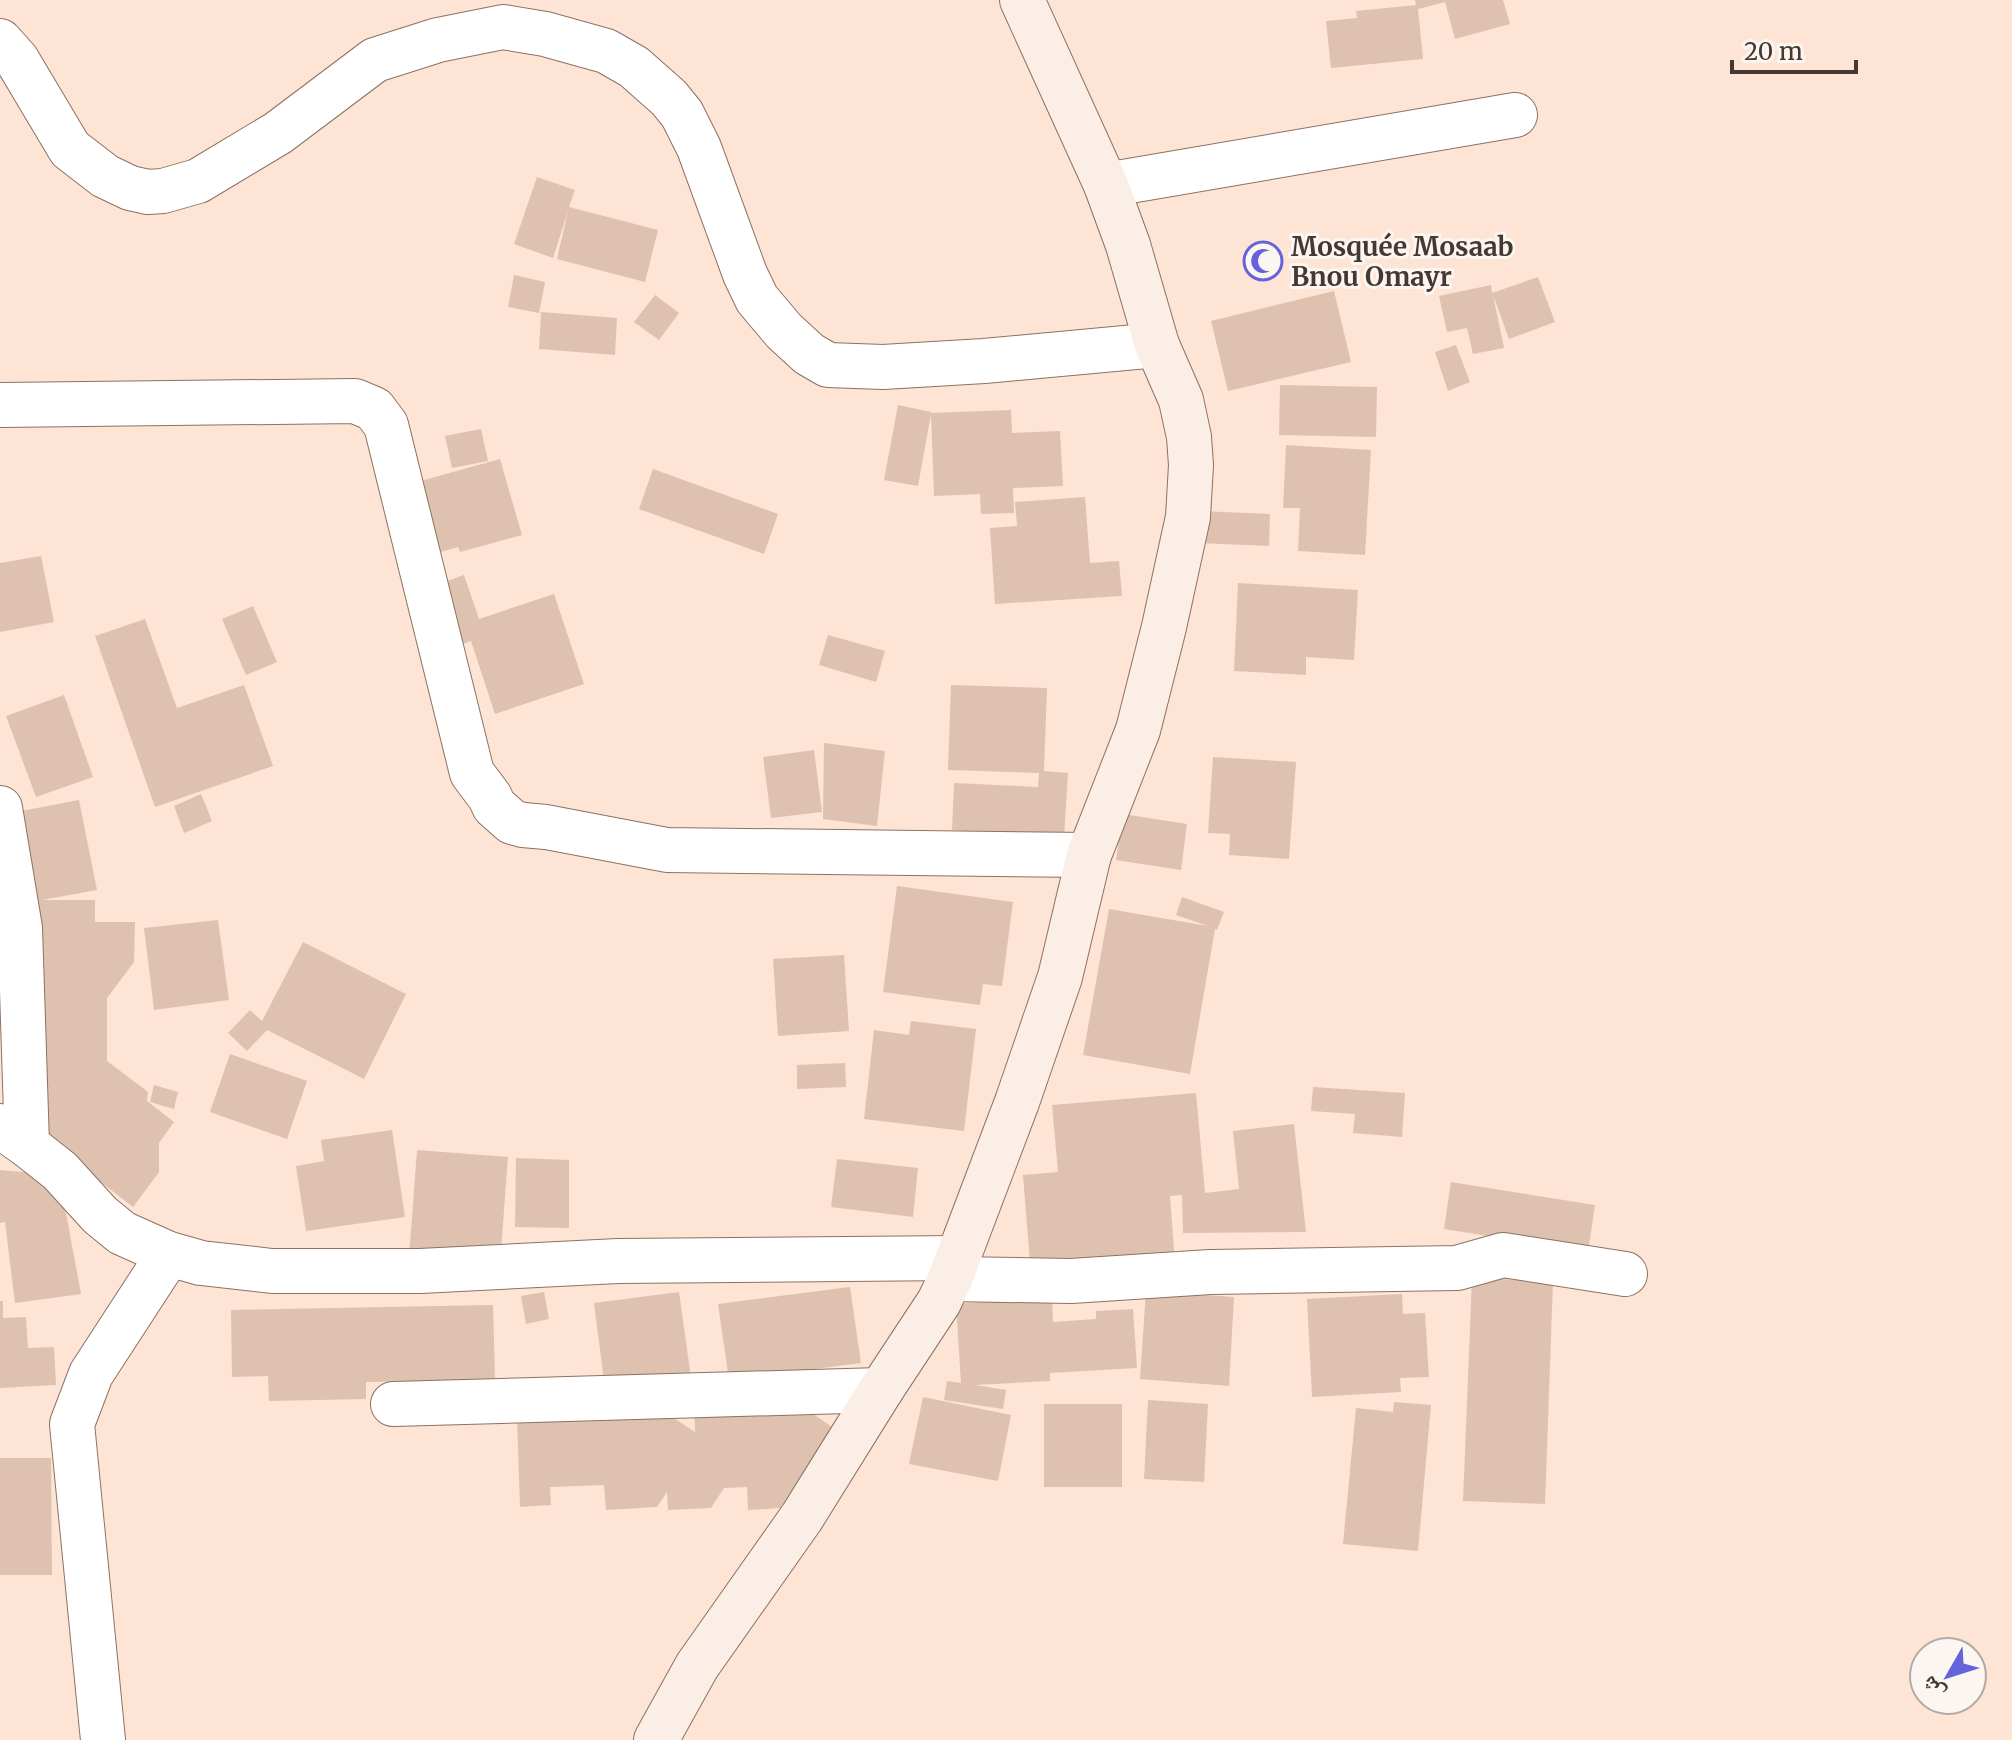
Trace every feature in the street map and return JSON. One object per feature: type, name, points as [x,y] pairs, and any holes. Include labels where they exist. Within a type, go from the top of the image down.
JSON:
[{"type":"street","points":[[656,1740],[697,1666],[802,1517],[939,1302],[1017,1102],[1060,977],[1089,855],[1138,730],[1188,517],[1191,465],[1181,400],[1157,345],[1128,245],[1106,185],[1022,0]]},
{"type":"street","points":[[0,41],[17,60],[70,149],[105,176],[130,188],[148,192],[198,181],[278,133],[375,60],[438,40],[503,27],[545,34],[606,51],[634,67],[669,98],[682,114],[699,148],[757,299],[784,331],[809,354],[828,365],[883,367],[969,362],[1157,345]]},
{"type":"street","points":[[1106,185],[1515,115]]},
{"type":"street","points":[[0,405],[355,401],[374,409],[386,425],[472,773],[494,806],[512,822],[667,850],[1089,855]]},
{"type":"street","points":[[0,808],[20,928],[14,1136],[60,1171],[100,1215],[122,1233],[169,1254],[201,1263],[272,1271],[420,1271],[618,1261],[953,1268],[1071,1281],[1210,1272],[1457,1268],[1503,1255],[1625,1274]]},
{"type":"street","points":[[103,1740],[72,1424],[91,1374],[169,1254]]},
{"type":"street","points":[[393,1404],[881,1390]]},
{"type":"building","points":[[1415,0],[1503,0],[1510,24],[1455,39],[1445,2],[1418,9],[1423,59],[1331,68],[1326,21],[1357,18],[1356,11],[1416,5]]},
{"type":"building","points":[[537,177],[575,190],[569,207],[658,230],[645,282],[557,259],[568,211],[553,258],[514,244]]},
{"type":"building","points":[[514,275],[545,282],[539,313],[508,307]]},
{"type":"building","points":[[1538,277],[1555,322],[1509,339],[1493,295],[1504,348],[1473,354],[1467,328],[1447,332],[1439,296],[1491,285],[1492,293]]},
{"type":"building","points":[[1334,291],[1351,362],[1228,391],[1211,321]]},
{"type":"building","points":[[655,295],[679,313],[659,340],[634,322]]},
{"type":"building","points":[[541,312],[617,318],[615,355],[539,349]]},
{"type":"building","points":[[1456,345],[1470,382],[1448,391],[1435,352]]},
{"type":"building","points":[[1280,385],[1377,387],[1376,437],[1279,435]]},
{"type":"building","points":[[898,405],[931,413],[1011,410],[1012,433],[1060,431],[1063,486],[1013,488],[1014,513],[981,514],[980,494],[934,496],[931,414],[918,486],[884,480]]},
{"type":"building","points":[[481,429],[488,461],[452,468],[445,436]]},
{"type":"building","points":[[1286,445],[1371,450],[1365,555],[1298,551],[1300,508],[1283,508]]},
{"type":"building","points":[[500,459],[522,535],[460,552],[458,547],[427,556],[406,485]]},
{"type":"building","points":[[653,469],[778,514],[764,554],[639,509]]},
{"type":"building","points":[[1085,497],[1090,563],[1119,561],[1122,596],[995,604],[990,528],[1017,526],[1015,502]]},
{"type":"building","points":[[1200,511],[1270,514],[1269,546],[1199,543]]},
{"type":"building","points":[[41,556],[54,622],[0,632],[0,563]]},
{"type":"building","points":[[464,575],[479,619],[554,594],[584,684],[495,714],[471,641],[451,648],[430,587]]},
{"type":"building","points":[[1238,583],[1358,590],[1354,660],[1306,657],[1306,675],[1234,671]]},
{"type":"building","points":[[253,606],[277,662],[246,675],[222,619]]},
{"type":"building","points":[[145,619],[177,708],[244,685],[273,766],[155,807],[95,636]]},
{"type":"building","points":[[828,635],[885,651],[876,682],[819,665]]},
{"type":"building","points":[[951,685],[1047,688],[1044,771],[1068,773],[1064,837],[952,830],[954,783],[1038,787],[1039,773],[948,770]]},
{"type":"building","points":[[64,695],[93,777],[36,797],[6,716]]},
{"type":"building","points":[[824,743],[885,751],[877,826],[823,819]]},
{"type":"building","points":[[814,750],[822,812],[771,818],[763,757]]},
{"type":"building","points":[[1213,757],[1296,762],[1289,859],[1229,855],[1230,834],[1208,833]]},
{"type":"building","points":[[201,794],[212,821],[184,833],[174,806]]},
{"type":"building","points":[[79,800],[97,890],[42,900],[95,900],[95,922],[135,922],[134,962],[107,998],[107,1061],[148,1092],[147,1101],[174,1122],[159,1143],[159,1172],[133,1207],[35,1131],[11,813]]},
{"type":"building","points":[[1123,814],[1187,824],[1181,870],[1116,860]]},
{"type":"building","points":[[897,886],[1013,902],[1002,986],[983,984],[980,1005],[883,992]]},
{"type":"building","points":[[1182,897],[1224,912],[1215,929],[1190,1074],[1083,1055],[1109,909],[1208,926],[1176,915]]},
{"type":"building","points":[[218,920],[229,1000],[154,1010],[144,928]]},
{"type":"building","points":[[303,942],[406,994],[364,1079],[267,1030],[247,1051],[228,1033],[250,1010],[262,1021]]},
{"type":"building","points":[[844,955],[849,1031],[778,1036],[773,959]]},
{"type":"building","points":[[911,1021],[976,1029],[964,1131],[864,1119],[874,1030],[909,1035]]},
{"type":"building","points":[[230,1054],[307,1081],[287,1139],[210,1112]]},
{"type":"building","points":[[845,1063],[846,1087],[797,1089],[797,1065]]},
{"type":"building","points":[[154,1085],[178,1092],[174,1109],[150,1102]]},
{"type":"building","points":[[1313,1087],[1405,1093],[1402,1137],[1353,1133],[1355,1114],[1311,1111]]},
{"type":"building","points":[[1196,1093],[1205,1193],[1239,1189],[1233,1131],[1294,1124],[1306,1232],[1183,1233],[1182,1195],[1170,1196],[1175,1264],[1031,1275],[1023,1175],[1058,1172],[1052,1105]]},
{"type":"building","points":[[392,1130],[405,1217],[306,1231],[296,1166],[324,1161],[321,1140]]},
{"type":"building","points":[[417,1150],[508,1157],[500,1264],[409,1257]]},
{"type":"building","points":[[516,1158],[569,1160],[569,1228],[515,1227]]},
{"type":"building","points":[[837,1159],[918,1168],[913,1217],[831,1207]]},
{"type":"building","points":[[0,1170],[59,1175],[81,1294],[15,1303],[5,1222],[0,1223]]},
{"type":"building","points":[[1451,1182],[1595,1205],[1588,1252],[1444,1229]]},
{"type":"building","points":[[1472,1278],[1553,1281],[1545,1504],[1463,1501]]},
{"type":"building","points":[[850,1287],[861,1363],[729,1380],[718,1304]]},
{"type":"building","points":[[1146,1291],[1234,1297],[1229,1386],[1140,1379]]},
{"type":"building","points":[[544,1292],[549,1319],[526,1324],[521,1296]]},
{"type":"building","points":[[679,1292],[691,1378],[605,1389],[594,1303]]},
{"type":"building","points":[[1402,1294],[1403,1314],[1425,1313],[1429,1377],[1400,1378],[1401,1392],[1312,1397],[1307,1299]]},
{"type":"building","points":[[1052,1297],[1053,1322],[1096,1319],[1096,1311],[1133,1309],[1137,1368],[1050,1373],[1050,1381],[975,1385],[1006,1390],[1003,1409],[944,1400],[947,1381],[961,1383],[956,1304]]},
{"type":"building","points":[[0,1301],[3,1301],[3,1318],[26,1317],[28,1348],[54,1347],[56,1385],[0,1388]]},
{"type":"building","points":[[493,1305],[495,1380],[366,1382],[366,1399],[269,1401],[268,1376],[232,1377],[231,1310]]},
{"type":"building","points":[[923,1397],[1011,1415],[998,1481],[909,1464]]},
{"type":"building","points":[[1148,1400],[1208,1404],[1204,1482],[1144,1479]]},
{"type":"building","points":[[765,1402],[786,1415],[813,1414],[832,1427],[780,1508],[748,1510],[747,1487],[724,1488],[711,1508],[668,1510],[667,1492],[657,1507],[606,1510],[604,1485],[550,1487],[551,1505],[520,1507],[517,1420],[665,1412],[695,1432],[694,1406]]},
{"type":"building","points":[[1394,1402],[1431,1405],[1418,1551],[1343,1544],[1356,1408],[1393,1412]]},
{"type":"building","points":[[1044,1404],[1122,1404],[1122,1487],[1044,1487]]},
{"type":"building","points":[[0,1458],[51,1458],[52,1575],[0,1575]]},
{"type":"place","name":"Mosquée Mosaab Bnou Omayr","points":[[1263,261]]}]
